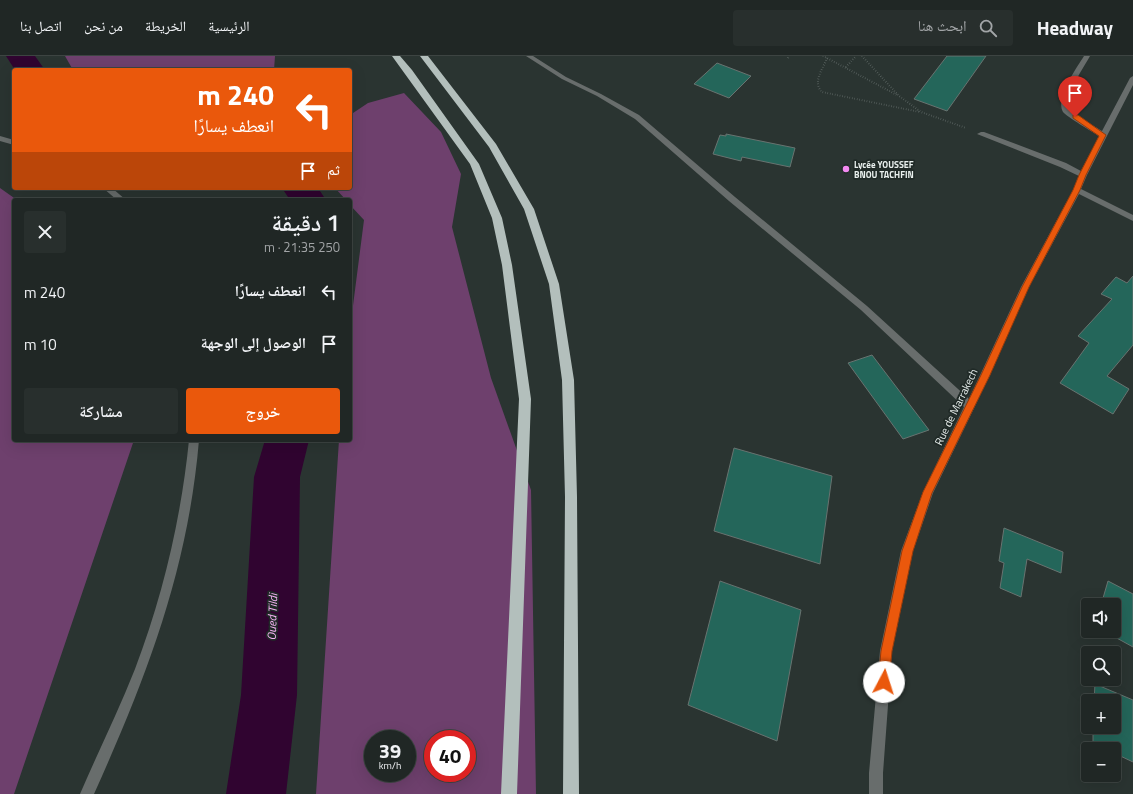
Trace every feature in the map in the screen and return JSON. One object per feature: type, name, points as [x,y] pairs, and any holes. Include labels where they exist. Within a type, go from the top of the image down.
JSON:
[{"type":"highway","points":[[396,56],[474,164],[497,218],[507,265],[525,399],[509,794]]},
{"type":"highway","points":[[424,56],[493,146],[529,209],[554,284],[568,380],[571,497],[571,794]]},
{"type":"street","points":[[529,56],[564,78],[599,95],[637,117],[732,199],[864,308],[970,406]]},
{"type":"street","points":[[1087,56],[1070,86],[1064,103],[1067,112],[1103,135]]},
{"type":"street","name":"Rue de Marrakech","points":[[876,794],[876,773],[886,651],[908,551],[928,492],[1026,287],[1133,78]]},
{"type":"street","points":[[981,134],[1063,165],[1083,175]]},
{"type":"street","points":[[0,138],[12,142]]},
{"type":"street","points":[[109,190],[119,198]]},
{"type":"street","points":[[1077,190],[1133,218]]},
{"type":"street","points":[[87,794],[116,730],[150,643],[166,593],[177,547],[192,461],[194,442]]},
{"type":"path","points":[[823,56],[899,96],[920,112]]},
{"type":"path","points":[[846,67],[856,56]]},
{"type":"path","points":[[862,56],[899,96]]},
{"type":"path","points":[[827,58],[818,82],[818,88],[822,92],[920,112],[981,134]]},
{"type":"shaded area","points":[[65,56],[275,56],[274,68],[72,68]]},
{"type":"shaded area","points":[[404,93],[441,132],[461,174],[452,227],[491,378],[531,490],[536,794],[316,794],[339,442],[352,442],[352,313],[364,220],[352,207],[352,198],[344,198],[337,190],[352,190],[352,114],[368,103]]},
{"type":"shaded area","points":[[0,188],[14,198],[12,198],[12,442],[133,442],[14,794],[0,794]]},
{"type":"building","points":[[947,56],[986,56],[947,111],[914,99]]},
{"type":"building","points":[[717,63],[751,76],[729,98],[694,84]]},
{"type":"building","points":[[726,134],[795,148],[790,167],[742,157],[741,161],[713,154],[720,135],[726,136]]},
{"type":"building","points":[[1133,276],[1133,345],[1107,376],[1129,389],[1113,414],[1060,383],[1089,343],[1078,336],[1112,299],[1101,294],[1116,277],[1127,283]]},
{"type":"building","points":[[872,355],[929,430],[903,439],[848,363]]},
{"type":"building","points":[[734,448],[832,476],[820,564],[714,531]]},
{"type":"building","points":[[1004,528],[1063,552],[1061,573],[1027,559],[1021,597],[1000,588],[1004,563],[999,561]]},
{"type":"building","points":[[720,581],[801,610],[777,741],[688,705]]},
{"type":"building","points":[[1108,581],[1133,594],[1133,647],[1117,638],[1121,638],[1121,598],[1103,598]]},
{"type":"building","points":[[1095,686],[1100,686],[1119,694],[1094,694]]},
{"type":"building","points":[[1121,695],[1133,700],[1133,762],[1121,756],[1121,742],[1093,742],[1093,734],[1121,734]]},
{"type":"waterway","name":"Oued Tildi","points":[[20,56],[29,68]]},
{"type":"waterway","name":"Oued Tildi","points":[[301,190],[307,198]]},
{"type":"waterway","name":"Oued Tildi","points":[[256,794],[269,695],[277,477],[286,442]]},
{"type":"place","name":"Lycée YOUSSEF BNOU TACHFIN","points":[[846,169]]},
{"type":"route","points":[[884,682],[886,651],[908,551],[928,492],[1026,287],[1077,190],[1103,135],[1075,117]]}]
